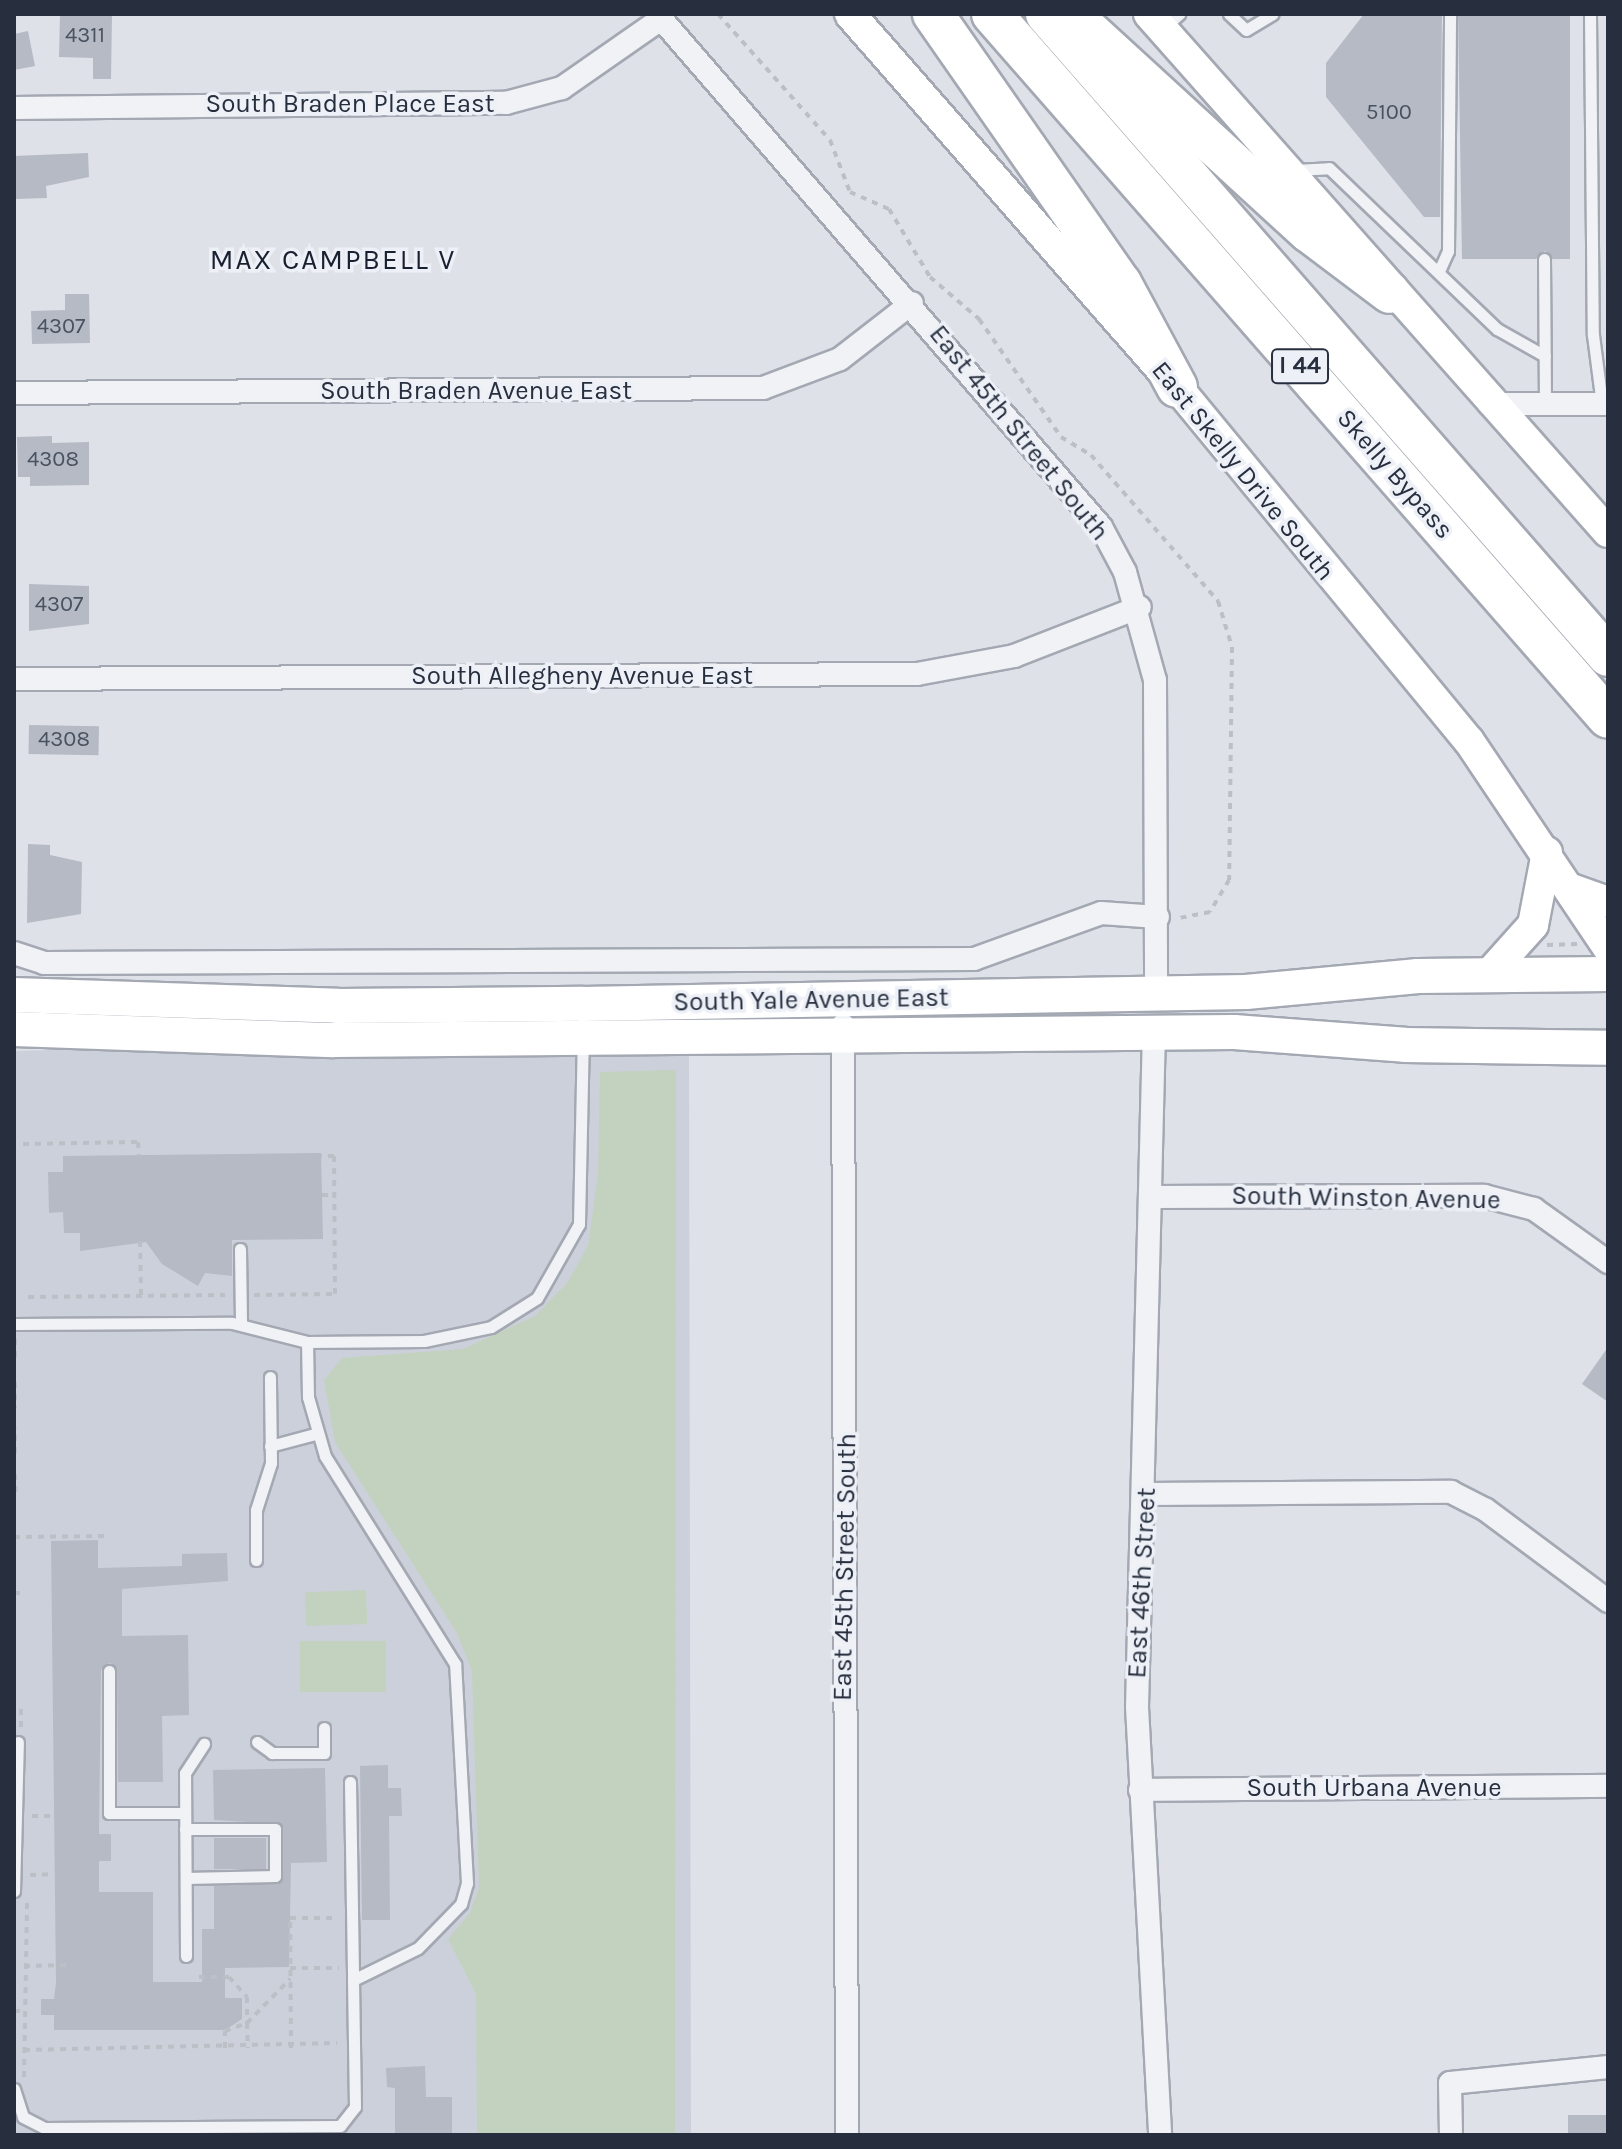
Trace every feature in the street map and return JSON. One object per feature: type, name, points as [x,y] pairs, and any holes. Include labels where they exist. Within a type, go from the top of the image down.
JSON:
[{"type":"highway","points":[[933,14],[1121,283],[1177,387]]},
{"type":"highway","name":"Skelly Bypass","points":[[992,14],[1608,718]]},
{"type":"highway","name":"Skelly Bypass","points":[[1046,14],[1608,656]]},
{"type":"highway","points":[[1069,14],[1309,232],[1390,293]]},
{"type":"main road","name":"East Skelly Drive South","points":[[850,14],[1177,387],[1487,763],[1569,888],[1596,945]]},
{"type":"main road","points":[[1163,19],[1284,170],[1390,293],[1608,532]]},
{"type":"main road","points":[[1489,974],[1533,925],[1547,852]]},
{"type":"main road","points":[[1569,888],[1608,902]]},
{"type":"main road","name":"South Yale Avenue East","points":[[14,995],[338,1006],[582,1004],[1156,994],[1489,974],[1608,974]]},
{"type":"main road","points":[[1154,1031],[1156,994]]},
{"type":"main road","points":[[582,1004],[583,1039]]},
{"type":"main road","name":"South Yale Avenue East","points":[[14,1029],[583,1039],[1154,1031],[1608,1048]]},
{"type":"street","name":"South Braden Place East","points":[[14,108],[506,103],[562,88],[659,16]]},
{"type":"street","name":"East 45th Street South","points":[[659,16],[912,303],[1101,527],[1140,607],[1155,680],[1156,994]]},
{"type":"street","name":"South Braden Avenue East","points":[[14,393],[763,388],[840,359],[912,303]]},
{"type":"street","points":[[1489,404],[1605,404]]},
{"type":"street","name":"South Allegheny Avenue East","points":[[14,679],[917,674],[1014,656],[1140,607]]},
{"type":"street","name":"South Yale Avenue East","points":[[14,953],[44,963],[974,959],[1101,913],[1158,917]]},
{"type":"street","name":"East 45th Street South","points":[[843,998],[847,2135]]},
{"type":"street","name":"East 46th Street","points":[[1154,1031],[1154,1197],[1146,1494],[1137,1613],[1140,1790],[1160,2135]]},
{"type":"street","name":"South Winston Avenue","points":[[1154,1197],[1484,1196],[1534,1209],[1608,1262]]},
{"type":"street","points":[[1146,1494],[1451,1492],[1608,1601]]},
{"type":"street","name":"South Urbana Avenue","points":[[1140,1790],[1608,1786]]},
{"type":"street","points":[[1451,2135],[1450,2083],[1608,2067]]},
{"type":"lane","points":[[1229,14],[1246,30],[1273,14]]},
{"type":"lane","points":[[1439,271],[1448,251],[1450,14]]},
{"type":"lane","points":[[1590,14],[1605,404]]},
{"type":"lane","points":[[1284,170],[1329,168],[1497,329],[1545,356]]},
{"type":"lane","points":[[1544,259],[1545,404]]},
{"type":"lane","points":[[14,1324],[241,1324],[307,1342],[459,1337],[537,1298],[579,1224],[583,1039]]},
{"type":"lane","points":[[240,1249],[241,1324]]},
{"type":"lane","points":[[307,1342],[315,1434],[449,1647],[458,1680],[467,1883],[461,1904],[418,1948],[353,1980]]},
{"type":"lane","points":[[256,1560],[256,1510],[270,1446],[270,1377]]},
{"type":"lane","points":[[270,1446],[315,1434]]},
{"type":"lane","points":[[109,1671],[109,1813],[185,1813]]},
{"type":"lane","points":[[257,1742],[272,1753],[324,1753],[324,1728]]},
{"type":"lane","points":[[14,1891],[18,1843],[18,1742]]},
{"type":"lane","points":[[186,1956],[185,1773],[204,1744]]},
{"type":"lane","points":[[14,2089],[23,2117],[45,2128],[340,2126],[355,2107],[350,1782]]},
{"type":"lane","points":[[185,1829],[275,1829],[275,1876],[186,1878]]},
{"type":"path","points":[[1544,945],[1596,945]]},
{"type":"path","points":[[23,1144],[138,1142],[139,1155]]},
{"type":"path","points":[[28,1297],[335,1294],[334,1156],[321,1156]]},
{"type":"path","points":[[322,1195],[334,1195]]},
{"type":"path","points":[[140,1241],[141,1295]]},
{"type":"path","points":[[15,1335],[15,1360]]},
{"type":"path","points":[[15,1382],[15,1408]]},
{"type":"path","points":[[15,1428],[15,1453]]},
{"type":"path","points":[[15,1474],[16,1498]]},
{"type":"path","points":[[14,1537],[108,1536]]},
{"type":"path","points":[[14,1593],[21,1593]]},
{"type":"path","points":[[29,1816],[53,1816]]},
{"type":"path","points":[[18,1843],[30,1843],[24,1966],[24,2077]]},
{"type":"path","points":[[30,1875],[53,1874]]},
{"type":"path","points":[[291,2048],[290,1918],[340,1918]]},
{"type":"path","points":[[24,1966],[71,1965]]},
{"type":"path","points":[[290,1968],[339,1968]]},
{"type":"path","points":[[199,1977],[229,1977],[247,1997],[248,2048]]},
{"type":"path","points":[[225,2048],[225,2031],[247,2023],[290,1978]]},
{"type":"path","points":[[14,2011],[24,2011]]},
{"type":"path","points":[[24,2050],[337,2047]]},
{"type":"shaded area","points":[[162,1047],[335,1057],[689,1055],[691,2135],[14,2135],[14,1051]]},
{"type":"green space","points":[[676,1070],[675,2135],[477,2135],[476,1994],[448,1939],[470,1913],[479,1887],[472,1671],[457,1633],[335,1442],[324,1380],[342,1358],[463,1349],[535,1316],[567,1283],[588,1246],[598,1175],[600,1072]]},
{"type":"green space","points":[[366,1590],[367,1624],[306,1626],[305,1592]]},
{"type":"green space","points":[[300,1641],[386,1641],[386,1692],[300,1692]]},
{"type":"building","points":[[60,14],[112,15],[111,79],[93,79],[93,58],[59,57]]},
{"type":"building","points":[[1364,14],[1442,14],[1440,217],[1424,217],[1326,97],[1326,63]]},
{"type":"building","points":[[1458,14],[1570,14],[1570,259],[1552,259],[1545,251],[1536,259],[1462,259]]},
{"type":"building","points":[[28,31],[35,66],[14,70],[14,34]]},
{"type":"building","points":[[88,153],[89,177],[46,186],[47,198],[16,199],[14,156]]},
{"type":"building","points":[[65,294],[89,294],[90,343],[32,344],[31,311],[65,310]]},
{"type":"building","points":[[52,436],[52,443],[89,442],[89,485],[30,486],[30,477],[18,477],[17,437]]},
{"type":"building","points":[[29,584],[89,586],[89,624],[29,631]]},
{"type":"building","points":[[29,725],[99,726],[98,755],[28,754]]},
{"type":"building","points":[[28,844],[50,845],[50,855],[82,862],[81,914],[27,923]]},
{"type":"building","points":[[321,1153],[323,1239],[232,1240],[232,1276],[205,1273],[198,1286],[162,1264],[146,1242],[80,1251],[80,1233],[64,1233],[63,1212],[49,1213],[48,1172],[63,1172],[63,1156]]},
{"type":"building","points":[[1608,1347],[1608,1402],[1582,1384]]},
{"type":"building","points":[[98,1540],[98,1568],[182,1566],[182,1554],[227,1553],[228,1581],[122,1589],[122,1636],[188,1635],[189,1715],[162,1716],[163,1782],[118,1782],[117,1670],[110,1663],[101,1670],[99,1834],[111,1834],[111,1861],[99,1861],[99,1892],[153,1892],[153,1982],[202,1982],[202,1929],[214,1929],[214,1886],[283,1879],[282,1824],[214,1820],[213,1770],[325,1768],[327,1862],[291,1863],[289,1967],[225,1968],[225,1998],[242,1998],[242,2019],[225,2030],[54,2030],[54,2015],[41,2015],[41,1999],[54,1999],[56,1983],[51,1541]]},
{"type":"building","points":[[388,1765],[388,1788],[401,1788],[402,1816],[389,1816],[390,1920],[362,1920],[360,1766]]},
{"type":"building","points":[[214,1838],[266,1838],[266,1869],[214,1869]]},
{"type":"building","points":[[425,2066],[426,2097],[452,2097],[452,2135],[395,2135],[395,2088],[387,2087],[386,2068]]},
{"type":"building","points":[[1568,2115],[1608,2115],[1608,2135],[1568,2135]]},
{"type":"district","name":"MAX CAMPBELL V","points":[[333,260]]}]
